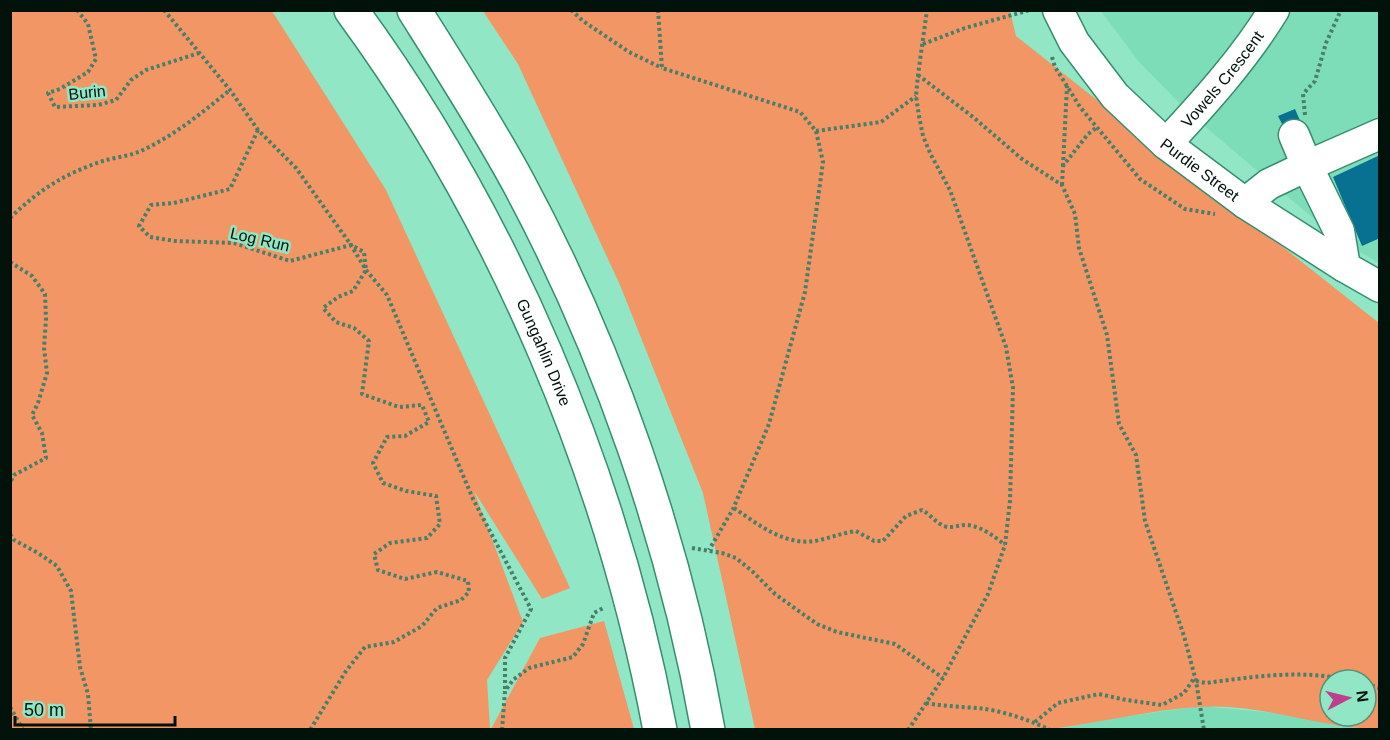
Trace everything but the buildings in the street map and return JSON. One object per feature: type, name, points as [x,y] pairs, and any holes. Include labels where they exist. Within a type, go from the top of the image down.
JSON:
[{"type":"highway","name":"Gungahlin Drive","points":[[351,10],[434,136],[470,197],[516,289],[571,418],[599,495],[629,592],[660,729]]},
{"type":"highway","points":[[414,10],[466,92],[512,172],[565,275],[641,467],[665,544],[697,666],[708,729]]},
{"type":"street","name":"Purdie Street","points":[[1058,10],[1074,42],[1115,96],[1166,144],[1245,203],[1380,287]]},
{"type":"street","name":"Vowels Crescent","points":[[1166,144],[1208,98],[1260,33],[1274,10]]},
{"type":"street","points":[[1245,203],[1269,184],[1380,134]]},
{"type":"street","points":[[1294,135],[1339,231],[1345,267]]},
{"type":"path","name":"Burin","points":[[77,10],[88,24],[96,59],[88,72],[48,93],[55,107],[98,105],[116,100],[131,80],[146,70],[198,53]]},
{"type":"path","points":[[164,10],[230,90],[258,130],[296,168],[351,244],[366,270],[387,295],[473,499],[531,609],[505,658],[502,729]]},
{"type":"path","points":[[571,10],[583,21],[629,52],[662,68],[800,112],[816,131],[823,162],[805,292],[768,424],[734,507],[709,550]]},
{"type":"path","points":[[658,10],[662,68]]},
{"type":"path","points":[[908,729],[943,678],[988,594],[1005,545],[1010,501],[1013,388],[1011,367],[950,189],[923,136],[916,96],[927,10]]},
{"type":"path","points":[[922,45],[965,28],[1030,10]]},
{"type":"path","points":[[1303,94],[1315,81],[1326,43],[1341,10]]},
{"type":"path","points":[[918,75],[973,117],[1022,159],[1062,185]]},
{"type":"path","points":[[1067,86],[1062,185],[1075,214],[1079,248],[1107,335],[1119,424],[1136,455],[1145,521],[1184,636],[1204,729]]},
{"type":"path","points":[[10,218],[28,200],[58,178],[104,161],[142,152],[194,119],[230,90]]},
{"type":"path","points":[[816,131],[881,122],[916,96]]},
{"type":"path","points":[[1063,166],[1088,134],[1096,128]]},
{"type":"path","name":"Log Run","points":[[258,130],[230,189],[174,203],[151,205],[139,226],[150,237],[175,241],[234,243],[290,261],[351,244]]},
{"type":"path","points":[[310,729],[346,671],[364,647],[394,642],[422,626],[437,609],[461,600],[469,592],[468,581],[437,572],[405,579],[378,570],[374,554],[390,543],[426,538],[440,524],[436,496],[383,483],[373,462],[387,437],[405,436],[429,422],[422,405],[399,407],[363,394],[369,341],[354,328],[336,322],[323,308],[338,297],[353,291],[366,270],[364,252],[351,244]]},
{"type":"path","points":[[10,262],[32,276],[45,294],[44,348],[47,374],[32,415],[42,433],[46,458],[14,475],[10,483]]},
{"type":"path","points":[[734,507],[760,527],[782,536],[809,542],[856,531],[874,541],[883,541],[906,516],[922,510],[941,525],[954,528],[968,525],[984,530],[1005,545]]},
{"type":"path","points":[[10,534],[14,540],[38,552],[57,566],[71,591],[80,667],[88,694],[91,729]]},
{"type":"path","points":[[665,544],[709,550],[736,558],[775,594],[817,624],[837,632],[895,644],[943,678]]},
{"type":"path","points":[[505,691],[513,680],[529,668],[573,657],[583,644],[594,613],[629,592]]},
{"type":"path","points":[[1195,679],[1206,683],[1271,675],[1318,675]]},
{"type":"path","points":[[1035,722],[1058,703],[1099,694],[1162,705],[1184,693],[1195,679]]},
{"type":"path","points":[[926,704],[979,708],[1035,722],[1050,729]]},
{"type":"path","points":[[10,707],[23,729]]},
{"type":"shaded area","points":[[10,11],[272,11],[386,190],[570,588],[542,599],[474,491],[523,622],[487,680],[490,729],[11,729]]},
{"type":"shaded area","points":[[483,11],[1010,11],[1016,36],[1379,323],[1379,729],[1357,728],[1378,728],[1378,668],[1318,668],[1318,722],[1244,708],[1199,707],[1046,730],[1033,727],[1031,730],[755,729],[703,493],[620,285],[518,64]]},
{"type":"shaded area","points":[[1101,11],[1379,11],[1379,263],[1339,240],[1188,112],[1140,63]]},
{"type":"shaded area","points":[[604,621],[634,729],[491,729],[540,638]]},
{"type":"shaded area","points":[[1201,706],[1275,713],[1318,721],[1318,728],[1363,729],[1053,730]]}]
